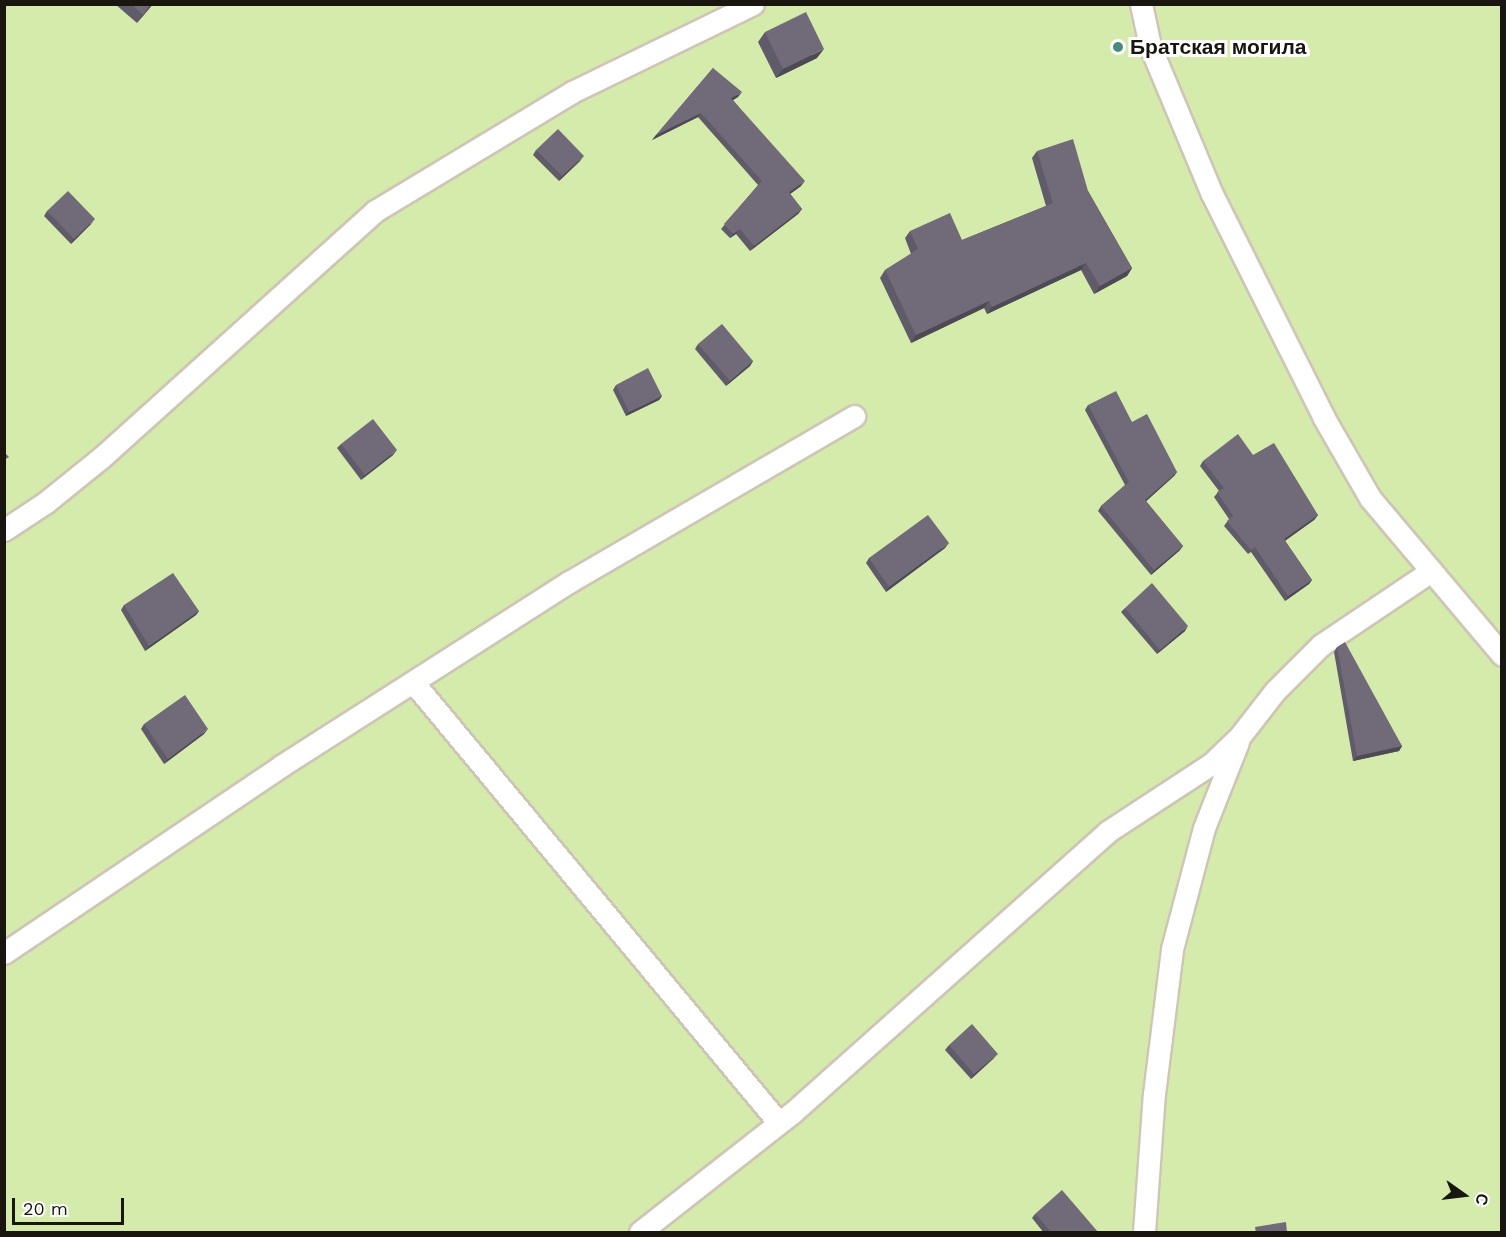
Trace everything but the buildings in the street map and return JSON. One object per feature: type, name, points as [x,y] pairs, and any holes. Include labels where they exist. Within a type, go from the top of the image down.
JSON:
[{"type":"lane","points":[[4,530],[45,503],[102,457],[375,211],[572,92],[753,4]]},
{"type":"lane","points":[[1141,4],[1150,46],[1212,194],[1324,418],[1370,498],[1502,655]]},
{"type":"lane","points":[[4,953],[413,682],[569,582],[854,416]]},
{"type":"lane","points":[[640,1233],[778,1123],[1034,902],[1107,832],[1211,764],[1240,736],[1275,691],[1321,645],[1431,571]]},
{"type":"lane","points":[[413,682],[778,1123]]},
{"type":"lane","points":[[1144,1233],[1154,1094],[1172,949],[1204,828],[1240,736]]},
{"type":"green space","points":[[5,5],[1501,5],[1501,1232],[5,1232]]},
{"type":"place","name":"Братская могила","points":[[1118,47]]}]
